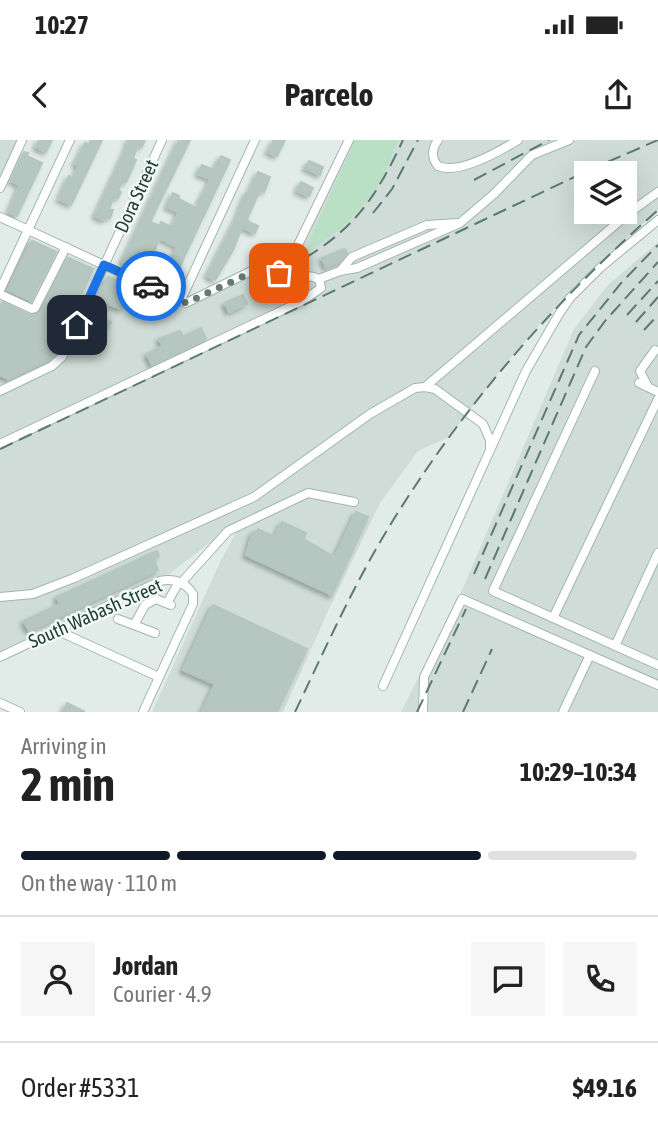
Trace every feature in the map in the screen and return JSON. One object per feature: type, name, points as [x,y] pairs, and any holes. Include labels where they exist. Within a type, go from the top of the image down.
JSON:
[{"type":"street","points":[[0,188],[22,140]]},
{"type":"street","points":[[66,247],[35,308],[32,309],[0,292],[70,140]]},
{"type":"street","name":"Dora Street","points":[[0,391],[62,358],[162,140]]},
{"type":"street","points":[[181,300],[255,140]]},
{"type":"street","points":[[0,217],[186,303],[295,251],[349,140]]},
{"type":"street","points":[[438,140],[433,157],[439,166],[449,169],[472,163],[518,140]]},
{"type":"street","points":[[274,262],[279,274],[284,277],[311,276],[319,279],[357,268],[460,223],[495,194],[532,155],[569,140]]},
{"type":"street","points":[[425,387],[629,213],[658,192]]},
{"type":"street","points":[[383,686],[526,371],[570,299],[600,268],[658,220]]},
{"type":"street","points":[[340,271],[352,257],[427,225],[460,223]]},
{"type":"street","points":[[0,262],[11,268]]},
{"type":"street","points":[[0,444],[302,301],[321,288],[319,279]]},
{"type":"street","points":[[128,306],[141,282]]},
{"type":"street","points":[[648,387],[640,371],[656,350]]},
{"type":"street","points":[[595,371],[493,591],[658,665]]},
{"type":"street","points":[[639,383],[658,392]]},
{"type":"street","points":[[0,597],[33,594],[74,578],[254,497],[370,414],[415,388],[435,389],[483,424],[490,440],[490,449]]},
{"type":"street","points":[[553,618],[658,399]]},
{"type":"street","points":[[483,424],[494,423],[505,416]]},
{"type":"street","points":[[134,625],[145,605],[156,599],[169,604],[180,582],[228,531],[309,494],[354,502]]},
{"type":"street","points":[[615,646],[658,553]]},
{"type":"street","name":"South Wabash Street","points":[[0,657],[160,581],[180,582],[190,590],[193,604],[159,677]]},
{"type":"street","points":[[423,712],[424,677],[462,598],[658,685]]},
{"type":"street","points":[[118,619],[155,634]]},
{"type":"street","points":[[57,630],[159,677],[143,712]]},
{"type":"street","points":[[563,712],[590,655]]},
{"type":"street","points":[[0,703],[20,712]]},
{"type":"shaded area","points":[[0,140],[25,140],[0,194]]},
{"type":"shaded area","points":[[349,140],[658,140],[658,210],[600,262],[541,323],[505,364],[449,437],[418,451],[380,503],[283,712],[152,712],[221,560],[237,531],[208,544],[160,581],[0,657],[0,296],[28,237],[181,306],[294,251]]},
{"type":"shaded area","points":[[658,242],[658,712],[401,712],[460,595],[574,329],[608,285]]},
{"type":"green space","points":[[355,140],[398,140],[383,175],[357,213],[336,232],[303,255]]},
{"type":"building","points":[[39,140],[52,140],[46,152],[36,147]]},
{"type":"building","points":[[91,140],[102,140],[71,205],[59,199],[69,176],[73,178],[79,166],[75,164],[85,143],[89,145]]},
{"type":"building","points":[[126,140],[145,140],[142,147],[138,145],[133,158],[136,160],[126,182],[123,181],[118,190],[121,192],[118,198],[114,197],[109,209],[113,210],[110,218],[104,220],[95,216],[126,149],[129,141]]},
{"type":"building","points":[[179,140],[190,140],[150,222],[160,226],[161,222],[172,227],[179,212],[167,207],[173,193],[196,208],[211,179],[198,174],[202,165],[214,170],[221,156],[230,160],[170,287],[162,283],[167,272],[165,271],[178,247],[160,238],[152,255],[138,249],[132,261],[152,270],[150,275],[122,262]]},
{"type":"building","points":[[274,140],[285,140],[277,156],[268,152]]},
{"type":"building","points":[[24,152],[42,163],[17,216],[9,212],[20,185],[11,181]]},
{"type":"building","points":[[309,161],[323,167],[320,175],[305,168]]},
{"type":"building","points":[[258,172],[270,177],[264,192],[260,190],[247,219],[258,226],[255,233],[242,227],[233,250],[215,280],[207,276]]},
{"type":"building","points":[[301,182],[313,188],[309,196],[297,191]]},
{"type":"building","points":[[32,241],[56,252],[31,301],[8,290]]},
{"type":"building","points":[[345,249],[347,253],[340,261],[326,267],[322,258]]},
{"type":"building","points":[[68,258],[93,269],[52,357],[9,379],[0,375],[0,308],[3,302],[29,315],[38,314]]},
{"type":"building","points":[[108,277],[131,287],[121,309],[108,304],[102,318],[111,322],[106,332],[97,328],[91,342],[79,337]]},
{"type":"building","points":[[243,295],[247,304],[229,312],[225,303]]},
{"type":"building","points":[[201,328],[206,339],[152,365],[147,354],[163,346],[159,339],[180,331],[183,337]]},
{"type":"building","points":[[356,512],[368,517],[332,595],[246,555],[253,532],[256,533],[258,529],[275,537],[282,522],[306,533],[303,539],[335,557]]},
{"type":"building","points":[[157,551],[159,556],[153,559],[158,570],[29,631],[24,621],[60,604],[57,597]]},
{"type":"building","points":[[213,605],[307,649],[277,712],[202,712],[215,684],[183,670]]},
{"type":"building","points":[[67,703],[85,712],[63,712]]},
{"type":"railway","points":[[288,268],[328,242],[358,215],[381,182],[403,140]]},
{"type":"railway","points":[[373,213],[392,189],[418,140]]},
{"type":"railway","points":[[474,180],[549,140]]},
{"type":"railway","points":[[0,449],[589,170],[658,140]]},
{"type":"railway","points":[[295,712],[369,562],[397,514],[454,430],[550,315],[584,279],[658,210]]},
{"type":"railway","points":[[474,574],[579,335],[622,282],[658,245]]},
{"type":"railway","points":[[485,579],[586,347],[605,321],[658,262]]},
{"type":"railway","points":[[627,315],[658,281]]},
{"type":"railway","points":[[636,322],[658,297]]},
{"type":"railway","points":[[644,330],[658,315]]},
{"type":"railway","points":[[417,712],[466,609]]},
{"type":"railway","points":[[463,712],[492,649]]},
{"type":"way so far","points":[[151,286],[186,303],[274,262],[279,273]]},
{"type":"route","points":[[77,325],[104,265],[151,286]]}]
